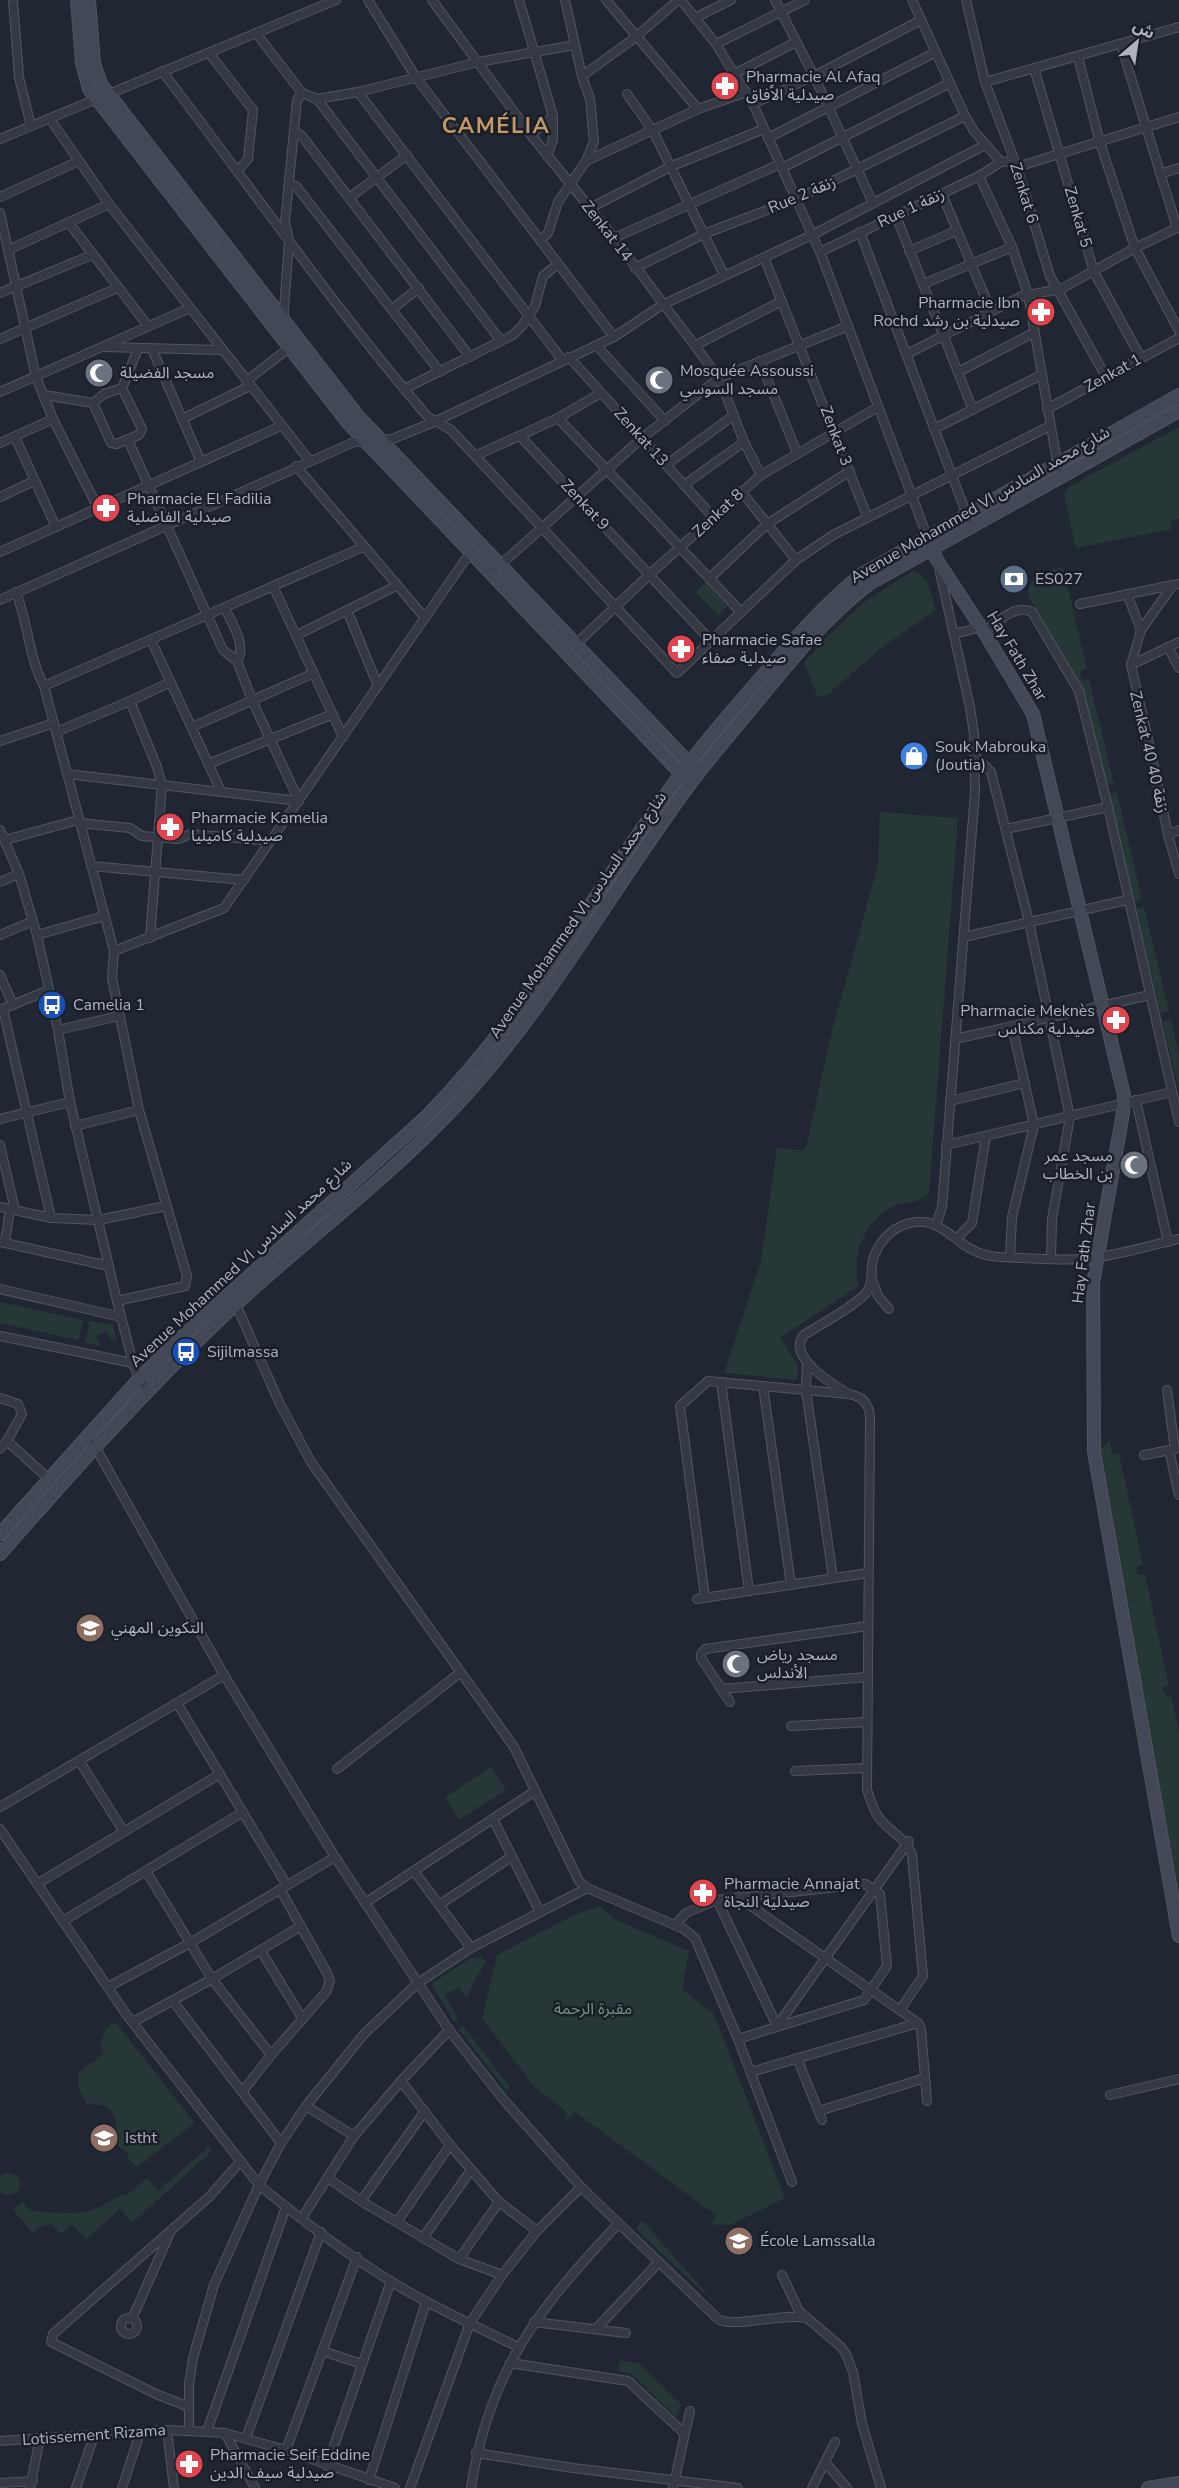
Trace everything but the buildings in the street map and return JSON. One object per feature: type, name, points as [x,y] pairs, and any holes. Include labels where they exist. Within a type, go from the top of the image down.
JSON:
[{"type":"street","points":[[13,0],[19,77],[31,126]]},
{"type":"street","points":[[77,0],[85,76],[285,322],[358,416],[680,775],[691,783]]},
{"type":"street","points":[[89,0],[94,63],[101,84],[102,97],[288,348],[348,423],[473,554],[496,569],[576,644],[700,772]]},
{"type":"street","points":[[0,139],[336,0]]},
{"type":"street","points":[[368,0],[417,79],[614,337]]},
{"type":"street","name":"Zenkat 14","points":[[432,0],[531,135],[614,238],[719,378],[744,442],[761,475]]},
{"type":"street","points":[[519,0],[553,116],[553,140],[547,156]]},
{"type":"street","points":[[541,240],[548,232],[558,202],[586,161],[594,141],[590,99],[582,76],[566,0]]},
{"type":"street","points":[[606,0],[698,109]]},
{"type":"street","points":[[582,76],[636,37],[679,0],[716,44],[753,104],[820,252],[910,496],[932,548],[970,707],[975,756],[975,792],[942,1207],[936,1225]]},
{"type":"street","points":[[695,18],[731,0]]},
{"type":"street","points":[[775,0],[814,76],[873,203]]},
{"type":"street","points":[[716,44],[805,0]]},
{"type":"street","points":[[912,0],[965,116],[985,145],[1001,162],[1016,164],[1060,154],[1179,117]]},
{"type":"street","name":"Zenkat 6","points":[[966,0],[985,82],[1016,164],[1050,276],[1056,291],[1106,377]]},
{"type":"street","points":[[753,104],[814,76],[921,20]]},
{"type":"street","points":[[985,82],[1179,27]]},
{"type":"street","points":[[256,33],[302,93],[317,99],[501,341]]},
{"type":"street","points":[[736,74],[796,42]]},
{"type":"street","points":[[317,99],[417,79],[478,62],[575,45]]},
{"type":"street","points":[[907,354],[1028,294],[1056,291],[1135,248],[1178,228],[1122,45]]},
{"type":"street","points":[[768,138],[936,52]]},
{"type":"street","points":[[209,53],[253,110],[248,159],[238,170]]},
{"type":"street","points":[[1078,57],[1101,143],[1135,248],[1179,331]]},
{"type":"street","name":"Zenkat 5","points":[[1034,68],[1094,272],[1141,358]]},
{"type":"street","points":[[162,71],[289,241],[404,389],[434,422],[451,430],[677,673],[796,560],[833,535],[1050,426]]},
{"type":"street","points":[[614,238],[689,203],[842,140],[950,83]]},
{"type":"street","name":"Zenkat 13","points":[[358,92],[529,317],[713,517]]},
{"type":"street","points":[[285,322],[289,241],[285,222],[297,100],[302,93]]},
{"type":"street","points":[[586,161],[698,109],[747,93]]},
{"type":"street","points":[[627,94],[653,131],[672,166],[724,275]]},
{"type":"street","points":[[531,135],[553,116]]},
{"type":"street","name":"Rue 2 زنقة","points":[[635,268],[704,234],[796,199],[965,116]]},
{"type":"street","points":[[50,119],[109,204],[309,460]]},
{"type":"street","points":[[590,208],[672,166],[764,129]]},
{"type":"street","points":[[294,131],[302,136],[470,357]]},
{"type":"street","points":[[0,600],[309,460],[354,442],[392,438],[434,422],[614,337],[662,304],[812,235],[985,145]]},
{"type":"street","points":[[350,198],[407,155]]},
{"type":"street","points":[[0,196],[78,161]]},
{"type":"street","name":"Rue 1 زنقة","points":[[820,252],[980,176],[1001,162]]},
{"type":"street","points":[[1160,174],[1179,168]]},
{"type":"street","points":[[980,176],[1012,247],[1028,294],[1060,479]]},
{"type":"street","points":[[289,184],[296,186],[440,372]]},
{"type":"street","points":[[942,194],[991,311]]},
{"type":"street","points":[[5,246],[69,223],[109,204]]},
{"type":"street","points":[[0,213],[5,246],[27,327],[36,377],[53,419],[98,508]]},
{"type":"street","points":[[896,216],[973,410]]},
{"type":"street","points":[[69,223],[148,326]]},
{"type":"street","points":[[909,251],[956,231]]},
{"type":"street","points":[[860,232],[971,527]]},
{"type":"street","points":[[923,284],[1012,247]]},
{"type":"street","points":[[0,293],[92,255]]},
{"type":"street","name":"Zenkat 3","points":[[764,256],[867,516]]},
{"type":"street","points":[[404,389],[518,331],[529,317],[537,300],[543,276],[558,264]]},
{"type":"street","points":[[0,339],[117,288]]},
{"type":"street","points":[[392,309],[419,288]]},
{"type":"street","points":[[696,345],[782,301]]},
{"type":"street","points":[[0,392],[190,308]]},
{"type":"street","points":[[274,329],[285,322]]},
{"type":"street","points":[[496,569],[642,438],[719,378],[800,344],[848,327]]},
{"type":"street","points":[[957,372],[1035,332]]},
{"type":"street","name":"Zenkat 1","points":[[1047,409],[1179,338]]},
{"type":"street","points":[[182,418],[248,384],[299,340]]},
{"type":"street","points":[[596,345],[664,421]]},
{"type":"street","points":[[100,347],[222,350]]},
{"type":"street","points":[[93,403],[111,443],[116,444],[141,434],[142,430],[122,388],[138,349]]},
{"type":"street","points":[[152,350],[201,462]]},
{"type":"street","points":[[760,362],[798,453]]},
{"type":"street","points":[[934,429],[1041,375]]},
{"type":"street","points":[[44,395],[93,403],[104,394],[122,388]]},
{"type":"street","points":[[475,456],[558,418],[601,393]]},
{"type":"street","name":"Avenue Mohammed VI شارع محمد السادس","points":[[0,1534],[139,1379],[229,1293],[426,1117],[489,1047],[543,974],[689,763],[829,601],[862,574],[932,548],[966,514],[1179,395]]},
{"type":"street","name":"Zenkat 8","points":[[576,644],[761,475],[878,407]]},
{"type":"street","name":"Avenue Mohammed VI شارع محمد السادس","points":[[0,1554],[149,1390],[236,1304],[435,1127],[498,1057],[555,982],[691,783],[794,657],[837,610],[869,584],[1179,411]]},
{"type":"street","points":[[666,465],[734,415]]},
{"type":"street","points":[[558,418],[741,612]]},
{"type":"street","points":[[0,443],[53,419]]},
{"type":"street","points":[[0,552],[281,426]]},
{"type":"street","name":"Zenkat 9","points":[[520,436],[711,641]]},
{"type":"street","points":[[15,437],[56,527]]},
{"type":"street","points":[[128,440],[223,650],[237,661],[252,700],[299,801]]},
{"type":"street","points":[[684,485],[744,442]]},
{"type":"street","points":[[296,466],[425,618]]},
{"type":"street","points":[[710,578],[766,524],[850,471]]},
{"type":"street","points":[[0,497],[34,481]]},
{"type":"street","points":[[741,491],[796,560]]},
{"type":"street","points":[[44,686],[363,547]]},
{"type":"street","name":"Hay Fath Zhar","points":[[932,548],[1033,714],[1102,1006],[1130,1102],[1093,1283],[1094,1451],[1179,1936]]},
{"type":"street","points":[[114,951],[219,912],[224,908],[465,560],[473,554]]},
{"type":"street","points":[[1080,604],[1176,585]]},
{"type":"street","name":"Zenkat 40 زنقة 40","points":[[1176,585],[1141,630],[1131,665],[1134,688],[1179,874]]},
{"type":"street","points":[[273,586],[343,737]]},
{"type":"street","points":[[297,635],[396,586]]},
{"type":"street","points":[[16,592],[24,615],[37,673],[44,686],[114,951],[112,978],[139,1110],[187,1276],[187,1283],[172,1290],[117,1301]]},
{"type":"street","points":[[1127,594],[1141,630]]},
{"type":"street","points":[[225,608],[241,646],[237,661]]},
{"type":"street","points":[[954,634],[983,630],[1021,609],[1032,612],[1079,691],[1108,807],[1127,900],[1179,1122]]},
{"type":"street","points":[[347,610],[378,686]]},
{"type":"street","points":[[151,640],[221,791]]},
{"type":"street","points":[[1131,665],[1179,642]]},
{"type":"street","points":[[1168,646],[1179,668]]},
{"type":"street","points":[[192,727],[314,673]]},
{"type":"street","points":[[0,741],[55,728],[130,701],[171,682]]},
{"type":"street","points":[[130,701],[162,784],[150,938]]},
{"type":"street","points":[[208,765],[333,714]]},
{"type":"street","points":[[975,756],[991,772],[1006,829],[1029,922],[1070,1118],[1052,1219],[1051,1259]]},
{"type":"street","points":[[67,774],[299,801]]},
{"type":"street","points":[[1006,829],[1108,807]]},
{"type":"street","points":[[5,840],[79,821],[130,828],[142,836],[158,838],[178,839],[191,834],[271,841]]},
{"type":"street","points":[[0,830],[19,874],[38,935],[75,1126],[117,1301],[139,1379],[149,1390]]},
{"type":"street","points":[[1168,835],[1179,830]]},
{"type":"street","points":[[91,866],[244,880]]},
{"type":"street","points":[[0,882],[19,874]]},
{"type":"street","points":[[964,937],[1127,900]]},
{"type":"street","points":[[38,935],[104,916]]},
{"type":"street","points":[[580,920],[591,928]]},
{"type":"street","points":[[0,935],[33,921]]},
{"type":"street","points":[[543,974],[555,982]]},
{"type":"street","points":[[0,975],[13,1005]]},
{"type":"street","points":[[49,990],[1,1010],[51,1218]]},
{"type":"street","points":[[955,1039],[1150,995]]},
{"type":"street","points":[[58,1030],[119,1016]]},
{"type":"street","points":[[1010,1257],[1012,1217],[1034,1125],[1012,1026]]},
{"type":"street","points":[[950,1101],[1025,1083]]},
{"type":"street","points":[[946,1145],[1070,1118],[1172,1092]]},
{"type":"street","points":[[0,1119],[70,1102]]},
{"type":"street","points":[[1130,1102],[1168,1242]]},
{"type":"street","points":[[75,1126],[139,1110]]},
{"type":"street","points":[[426,1117],[435,1127]]},
{"type":"street","points":[[957,1238],[972,1224],[986,1136]]},
{"type":"street","points":[[0,1144],[13,1210],[3,1243],[109,1266]]},
{"type":"street","points":[[0,1207],[51,1218],[99,1220],[166,1206]]},
{"type":"street","points":[[889,1309],[878,1296],[872,1280],[872,1263],[878,1247],[887,1235],[900,1226],[915,1222],[936,1225],[945,1229],[974,1252],[988,1256],[1051,1259],[1097,1258],[1179,1239]]},
{"type":"street","points":[[849,1394],[807,1362],[800,1350],[801,1338],[864,1296],[872,1280]]},
{"type":"street","points":[[0,1289],[121,1317]]},
{"type":"street","points":[[229,1293],[279,1402],[311,1462],[514,1747],[573,1873],[587,1888],[684,1929],[696,1938],[738,2038],[792,2182]]},
{"type":"street","points":[[0,1336],[133,1362]]},
{"type":"street","points":[[807,1362],[806,1390],[833,1578]]},
{"type":"street","points":[[868,1573],[701,1598],[680,1406],[708,1381],[849,1394],[862,1398],[869,1410],[867,1789],[874,1810],[881,1820],[908,1842],[912,1855],[923,1976],[900,2010]]},
{"type":"street","points":[[721,1382],[749,1591]]},
{"type":"street","points":[[763,1386],[791,1585]]},
{"type":"street","points":[[1144,1455],[1175,1449],[1175,1424],[1167,1390]]},
{"type":"street","points":[[0,1398],[18,1404],[22,1414],[8,1441],[0,1449]]},
{"type":"street","points":[[89,1434],[224,1675],[335,1857],[449,2030],[503,2099],[581,2187],[658,2263],[723,2322],[791,2316],[807,2318]]},
{"type":"street","points":[[8,1441],[49,1479]]},
{"type":"street","points":[[1169,1450],[1176,1469],[1179,1495]]},
{"type":"street","points":[[730,1702],[701,1658],[705,1649],[868,1626]]},
{"type":"street","points":[[337,1769],[461,1672]]},
{"type":"street","points":[[0,1808],[224,1675]]},
{"type":"street","points":[[721,1689],[867,1677]]},
{"type":"street","points":[[177,1703],[243,1812],[330,1982],[326,1992],[243,2091]]},
{"type":"street","points":[[790,1726],[867,1722]]},
{"type":"street","points":[[80,1762],[123,1832]]},
{"type":"street","points":[[795,1771],[866,1768]]},
{"type":"street","points":[[38,1884],[220,1774]]},
{"type":"street","points":[[365,1903],[535,1791]]},
{"type":"street","points":[[63,1921],[243,1812]]},
{"type":"street","points":[[493,1819],[540,1912]]},
{"type":"street","points":[[0,1830],[133,2022],[259,2185],[391,2282],[426,2302],[518,2347]]},
{"type":"street","points":[[777,2026],[908,1842]]},
{"type":"street","points":[[108,1987],[190,1943],[335,1857]]},
{"type":"street","points":[[439,1905],[511,1857]]},
{"type":"street","points":[[146,1870],[212,1980],[271,2055]]},
{"type":"street","points":[[414,1871],[471,1948]]},
{"type":"street","points":[[675,1925],[686,1912],[717,1900],[865,1884],[880,1894],[887,1966],[864,2000],[738,2038]]},
{"type":"street","points":[[189,2430],[193,2358],[214,2285],[259,2185],[281,2143],[306,2106],[364,2034],[418,1983],[471,1948],[587,1888]]},
{"type":"street","points":[[738,1897],[918,2023],[921,2029],[927,2101]]},
{"type":"street","points":[[717,1900],[777,2026]]},
{"type":"street","points":[[133,2022],[212,1980],[301,1926]]},
{"type":"street","points":[[261,1951],[302,2018]]},
{"type":"street","points":[[173,2001],[281,2143]]},
{"type":"street","points":[[751,2072],[918,2023]]},
{"type":"street","points":[[302,2218],[354,2136],[401,2080],[449,2030]]},
{"type":"street","points":[[797,2058],[822,2120]]},
{"type":"street","points":[[819,2111],[925,2078]]},
{"type":"street","points":[[1110,2095],[1179,2079]]},
{"type":"street","points":[[401,2080],[450,2145],[499,2202],[537,2232]]},
{"type":"street","points":[[306,2106],[354,2136]]},
{"type":"street","points":[[361,2200],[425,2111]]},
{"type":"street","points":[[397,2222],[450,2145]]},
{"type":"street","points":[[189,2407],[146,2389],[51,2342],[53,2334],[209,2197],[240,2162]]},
{"type":"street","points":[[423,2238],[471,2170]]},
{"type":"street","points":[[328,2178],[459,2259],[502,2275]]},
{"type":"street","points":[[410,2488],[470,2324],[502,2275],[537,2232],[581,2187]]},
{"type":"street","points":[[459,2259],[499,2202]]},
{"type":"street","points":[[207,2431],[286,2207]]},
{"type":"street","points":[[471,2488],[476,2453],[488,2410],[518,2347],[534,2322],[575,2269],[618,2224]]},
{"type":"street","points":[[132,2319],[171,2230]]},
{"type":"street","points":[[246,2438],[321,2232]]},
{"type":"street","points":[[286,2450],[357,2257]]},
{"type":"street","points":[[596,2329],[658,2263]]},
{"type":"street","points":[[782,2275],[794,2302],[807,2318],[840,2346],[846,2354],[853,2372],[862,2424],[881,2488]]},
{"type":"street","points":[[327,2466],[391,2282]]},
{"type":"street","points":[[369,2480],[426,2302]]},
{"type":"street","points":[[534,2322],[626,2332]]},
{"type":"street","points":[[322,2351],[362,2364]]},
{"type":"street","points":[[510,2363],[628,2381],[684,2433]]},
{"type":"street","points":[[673,2485],[690,2411]]},
{"type":"street","points":[[167,2430],[174,2488]]},
{"type":"street","name":"Lotissement Rizama","points":[[0,2441],[167,2430],[225,2433],[286,2450],[388,2487]]},
{"type":"street","points":[[122,2488],[140,2433]]},
{"type":"street","points":[[225,2433],[255,2488]]},
{"type":"street","points":[[76,2488],[94,2436]]},
{"type":"street","points":[[0,2483],[32,2485],[40,2438]]},
{"type":"street","points":[[812,2488],[835,2442]]},
{"type":"street","points":[[476,2453],[673,2485],[738,2488]]},
{"type":"street","points":[[825,2462],[847,2488]]},
{"type":"street","points":[[1148,2488],[1179,2483]]},
{"type":"green space","points":[[1179,427],[1179,519],[1170,521],[1172,529],[1076,548],[1064,495],[1067,488]]},
{"type":"green space","points":[[1063,567],[1087,669],[1080,671],[1082,681],[1089,680],[1114,783],[1107,785],[1109,794],[1117,792],[1142,899],[1135,901],[1137,908],[1144,907],[1169,1011],[1162,1013],[1163,1022],[1171,1020],[1179,1055],[1179,1091],[1084,692],[1029,597],[1029,590],[1034,579],[1044,572]]},
{"type":"green space","points":[[914,570],[927,581],[936,610],[885,645],[828,694],[820,697],[817,695],[804,663],[825,639],[863,603]]},
{"type":"green space","points":[[706,582],[727,606],[718,615],[695,592]]},
{"type":"green space","points":[[880,812],[958,818],[929,1193],[926,1197],[916,1201],[890,1208],[866,1232],[858,1253],[859,1286],[780,1338],[798,1365],[797,1380],[724,1373],[761,1261],[777,1148],[799,1150],[806,1148],[832,1031],[878,865]]},
{"type":"green space","points":[[0,1302],[83,1320],[78,1340],[0,1323]]},
{"type":"green space","points":[[90,1321],[113,1325],[117,1343],[111,1340],[106,1331],[96,1337],[101,1346],[85,1342]]},
{"type":"green space","points":[[1110,1441],[1112,1454],[1119,1453],[1143,1565],[1136,1567],[1138,1575],[1145,1574],[1169,1686],[1162,1688],[1167,1696],[1171,1695],[1179,1732],[1179,1896],[1101,1448]]},
{"type":"green space","points":[[491,1767],[506,1790],[459,1820],[445,1797]]},
{"type":"green space","name":"مقبرة الرحمة","points":[[600,1906],[614,1919],[689,1951],[682,1989],[714,2014],[785,2198],[730,2225],[711,2224],[716,2215],[575,2112],[566,2120],[564,2118],[568,2113],[535,2087],[482,2019],[497,1955],[572,1916]]},
{"type":"green space","points":[[482,1957],[486,1962],[467,1998],[458,1987],[445,1996],[458,2019],[454,2022],[431,1984],[471,1958]]},
{"type":"green space","points":[[115,2022],[195,2123],[137,2167],[128,2159],[129,2155],[112,2141],[117,2126],[113,2113],[103,2106],[87,2105],[78,2086],[78,2073],[104,2054],[100,2046],[106,2028]]},
{"type":"green space","points":[[463,2026],[510,2087],[506,2090],[459,2029]]},
{"type":"green space","points":[[208,2147],[212,2151],[132,2223],[120,2209],[86,2239],[72,2225],[61,2234],[51,2224],[38,2228],[33,2233],[13,2210],[23,2202],[31,2211],[69,2213],[89,2211],[123,2193],[126,2196],[147,2178],[158,2191]]},
{"type":"green space","points":[[9,2173],[17,2176],[20,2184],[17,2192],[9,2195],[1,2192],[-2,2184],[1,2176]]},
{"type":"green space","points":[[642,2220],[716,2304],[636,2229]]},
{"type":"green space","points":[[620,2361],[638,2363],[681,2404],[676,2417],[632,2374],[618,2371]]},
{"type":"place","name":"Pharmacie Al Afaq صيدلية الاًفاق","points":[[725,86]]},
{"type":"place","name":"Pharmacie Ibn Rochd صيدلية بن رشد","points":[[1041,312]]},
{"type":"place","name":"مسجد الفضيلة","points":[[99,373]]},
{"type":"place","name":"Mosquée Assoussi مسجد السوسي","points":[[659,380]]},
{"type":"place","name":"Pharmacie El Fadilia صيدلية الفاضلية","points":[[106,508]]},
{"type":"place","name":"ES027","points":[[1014,579]]},
{"type":"place","name":"Pharmacie Safae صيدلية صفاء","points":[[681,649]]},
{"type":"place","name":"Souk Mabrouka (Joutia)","points":[[914,756]]},
{"type":"place","name":"Pharmacie Kamelia صيدلية كاميليا","points":[[170,827]]},
{"type":"place","name":"Camelia 1","points":[[52,1005]]},
{"type":"place","name":"Pharmacie Meknès صيدلية مكناس","points":[[1116,1020]]},
{"type":"place","name":"مسجد عمر بن الخطاب","points":[[1134,1165]]},
{"type":"place","name":"Sijilmassa","points":[[186,1352]]},
{"type":"place","name":"التكوين المهني","points":[[90,1628]]},
{"type":"place","name":"مسجد رياض الأندلس","points":[[736,1664]]},
{"type":"place","name":"Pharmacie Annajat صيدلية النجاة","points":[[703,1893]]},
{"type":"place","name":"Istht","points":[[104,2138]]},
{"type":"place","name":"École Lamssalla","points":[[739,2241]]},
{"type":"place","name":"Pharmacie Seif Eddine صيدلية سيف الدين","points":[[189,2464]]},
{"type":"district","name":"CAMÉLIA","points":[[496,126]]}]
